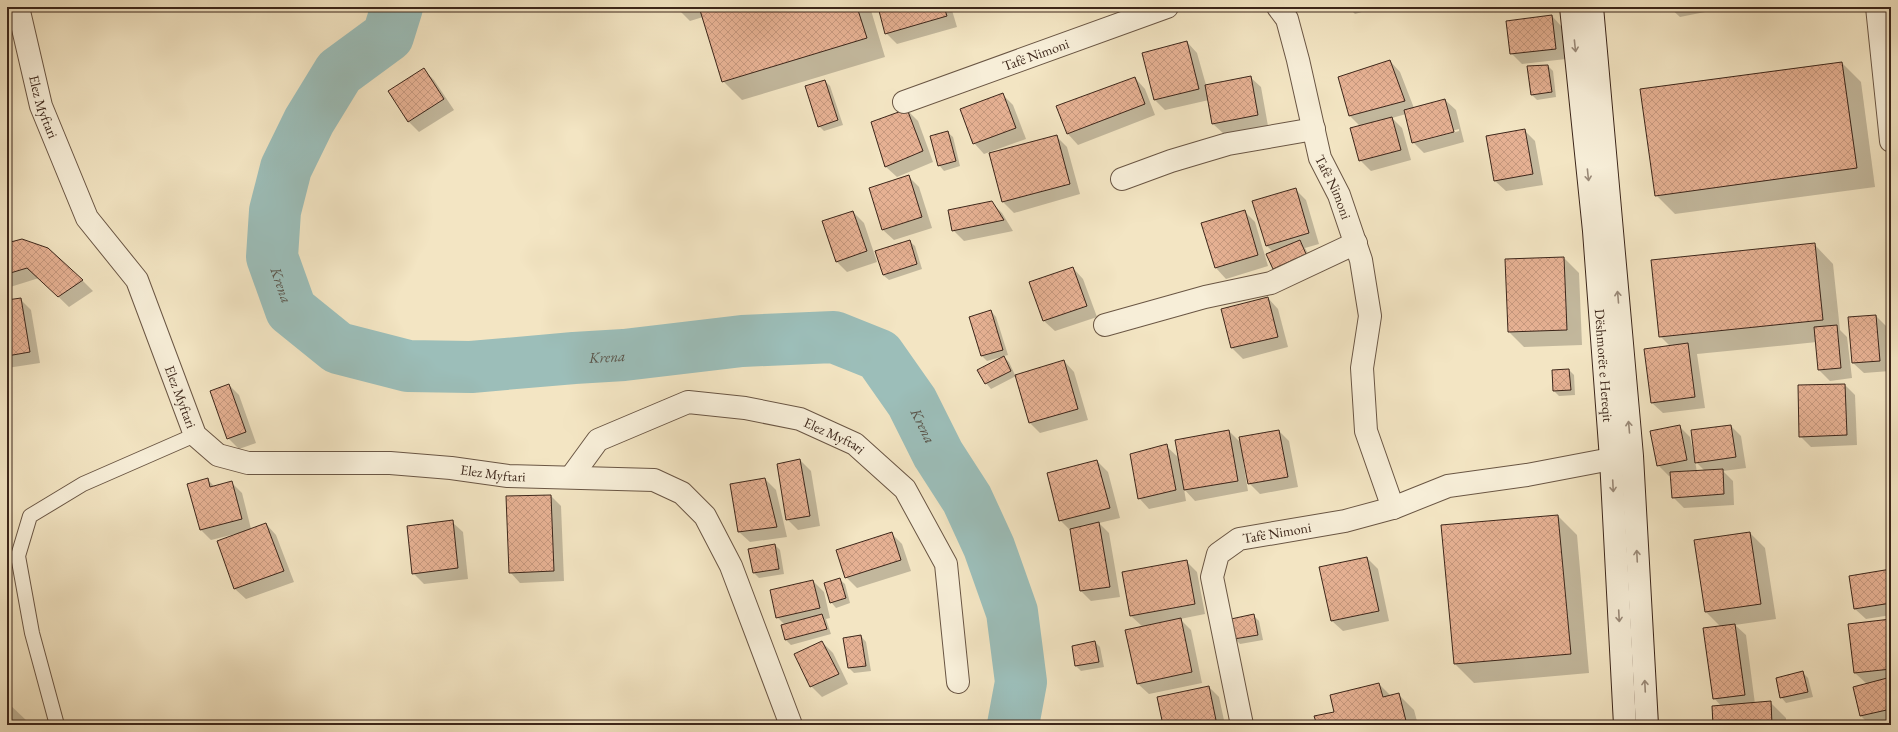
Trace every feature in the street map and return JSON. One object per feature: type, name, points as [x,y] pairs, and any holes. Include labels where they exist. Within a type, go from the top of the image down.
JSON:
[{"type":"street","name":"Elez Myftari","points":[[18,7],[41,106],[87,218],[137,280],[196,435],[218,455],[248,463],[390,462],[451,468],[508,476],[654,480],[682,493],[705,516],[731,566],[791,725]]},
{"type":"street","name":"Tafë Nimoni","points":[[904,102],[1167,7]]},
{"type":"street","name":"Tafë Nimoni","points":[[1278,7],[1286,19],[1320,158],[1339,195],[1361,260],[1370,316],[1362,368],[1366,431],[1393,508]]},
{"type":"street","name":"Dëshmorët e Hereqit","points":[[1571,7],[1594,231],[1611,459],[1625,725]]},
{"type":"street","points":[[1592,7],[1632,456],[1647,725]]},
{"type":"street","points":[[1877,7],[1891,141]]},
{"type":"street","points":[[1122,179],[1171,161],[1228,144],[1314,130]]},
{"type":"street","points":[[1105,325],[1205,297],[1271,283],[1356,243]]},
{"type":"street","name":"Elez Myftari","points":[[571,477],[598,440],[688,402],[745,408],[800,419],[855,444],[905,489],[946,564],[958,682]]},
{"type":"street","name":"Tafë Nimoni","points":[[1242,725],[1212,577],[1218,554],[1239,539],[1345,521],[1393,508],[1448,486],[1527,475],[1611,459]]},
{"type":"lane","points":[[57,725],[32,633],[18,556],[30,516],[83,484],[196,435]]},
{"type":"building","points":[[699,7],[857,7],[867,38],[722,82]]},
{"type":"building","points":[[878,7],[944,7],[947,16],[885,34]]},
{"type":"building","points":[[1552,15],[1556,49],[1510,54],[1506,21]]},
{"type":"building","points":[[1187,41],[1199,89],[1154,100],[1142,53]]},
{"type":"building","points":[[1390,60],[1405,101],[1349,116],[1338,77]]},
{"type":"building","points":[[1842,62],[1857,168],[1655,196],[1640,89]]},
{"type":"building","points":[[1548,65],[1552,92],[1531,95],[1527,66]]},
{"type":"building","points":[[424,68],[444,99],[408,122],[388,91]]},
{"type":"building","points":[[1251,76],[1258,115],[1212,124],[1205,85]]},
{"type":"building","points":[[1135,77],[1145,104],[1067,134],[1056,106]]},
{"type":"building","points":[[825,80],[838,120],[818,127],[805,86]]},
{"type":"building","points":[[1003,93],[1016,128],[973,144],[960,109]]},
{"type":"building","points":[[1445,99],[1454,132],[1412,143],[1404,110]]},
{"type":"building","points":[[907,109],[923,151],[885,167],[871,122]]},
{"type":"building","points":[[1392,117],[1401,150],[1359,161],[1350,128]]},
{"type":"building","points":[[1525,129],[1533,174],[1494,181],[1486,136]]},
{"type":"building","points":[[948,131],[956,161],[938,166],[930,136]]},
{"type":"building","points":[[1057,135],[1070,184],[1002,202],[989,153]]},
{"type":"building","points":[[909,175],[922,217],[882,230],[869,188]]},
{"type":"building","points":[[1296,188],[1309,233],[1266,246],[1252,201]]},
{"type":"building","points":[[992,201],[1004,220],[952,231],[948,210]]},
{"type":"building","points":[[1245,210],[1258,255],[1215,268],[1201,223]]},
{"type":"building","points":[[853,211],[867,251],[836,262],[822,221]]},
{"type":"building","points":[[22,239],[48,248],[83,280],[58,297],[27,268],[7,274],[7,243]]},
{"type":"building","points":[[910,240],[917,264],[883,275],[875,251]]},
{"type":"building","points":[[1300,240],[1306,254],[1273,269],[1266,254]]},
{"type":"building","points":[[1815,243],[1823,320],[1659,337],[1651,260]]},
{"type":"building","points":[[1564,257],[1567,330],[1508,332],[1505,259]]},
{"type":"building","points":[[1073,267],[1087,306],[1043,321],[1029,282]]},
{"type":"building","points":[[1268,297],[1278,337],[1231,348],[1221,309]]},
{"type":"building","points":[[21,298],[30,352],[7,356],[7,300]]},
{"type":"building","points":[[991,310],[1003,350],[981,356],[969,317]]},
{"type":"building","points":[[1876,315],[1880,361],[1852,363],[1848,317]]},
{"type":"building","points":[[1837,325],[1841,368],[1818,370],[1814,327]]},
{"type":"building","points":[[1688,343],[1695,397],[1651,403],[1644,349]]},
{"type":"building","points":[[1004,356],[1011,371],[985,384],[977,370]]},
{"type":"building","points":[[1064,360],[1078,409],[1029,423],[1015,375]]},
{"type":"building","points":[[1569,369],[1571,390],[1553,391],[1552,370]]},
{"type":"building","points":[[229,384],[246,432],[227,439],[210,391]]},
{"type":"building","points":[[1845,384],[1847,435],[1799,437],[1798,385]]},
{"type":"building","points":[[1680,425],[1687,460],[1657,466],[1650,431]]},
{"type":"building","points":[[1731,425],[1736,457],[1695,463],[1691,430]]},
{"type":"building","points":[[1229,430],[1238,481],[1184,490],[1175,440]]},
{"type":"building","points":[[1279,430],[1288,477],[1248,484],[1239,437]]},
{"type":"building","points":[[1167,444],[1176,490],[1138,499],[1130,454]]},
{"type":"building","points":[[800,459],[810,516],[786,520],[777,464]]},
{"type":"building","points":[[1097,460],[1110,508],[1059,521],[1047,473]]},
{"type":"building","points":[[1723,469],[1724,494],[1672,498],[1670,472]]},
{"type":"building","points":[[208,478],[210,487],[232,481],[242,519],[200,530],[187,484]]},
{"type":"building","points":[[765,478],[777,527],[738,532],[730,484]]},
{"type":"building","points":[[551,495],[554,571],[509,573],[506,496]]},
{"type":"building","points":[[1558,515],[1571,654],[1454,664],[1441,525]]},
{"type":"building","points":[[453,520],[458,568],[412,574],[407,526]]},
{"type":"building","points":[[1099,522],[1110,587],[1080,591],[1070,529]]},
{"type":"building","points":[[266,523],[284,571],[234,589],[217,541]]},
{"type":"building","points":[[892,532],[901,560],[845,578],[836,550]]},
{"type":"building","points":[[1750,532],[1761,604],[1705,612],[1694,540]]},
{"type":"building","points":[[775,544],[779,569],[753,573],[748,549]]},
{"type":"building","points":[[1367,557],[1379,611],[1331,621],[1319,567]]},
{"type":"building","points":[[1187,560],[1195,604],[1130,616],[1122,572]]},
{"type":"building","points":[[1891,569],[1891,603],[1854,609],[1849,576]]},
{"type":"building","points":[[840,578],[846,598],[830,603],[824,583]]},
{"type":"building","points":[[813,580],[820,608],[776,618],[770,590]]},
{"type":"building","points":[[822,614],[827,629],[785,640],[781,625]]},
{"type":"building","points":[[1254,614],[1258,635],[1234,639],[1231,619]]},
{"type":"building","points":[[1181,618],[1192,672],[1137,684],[1125,630]]},
{"type":"building","points":[[1891,619],[1891,669],[1854,673],[1848,624]]},
{"type":"building","points":[[1735,624],[1745,695],[1713,699],[1703,628]]},
{"type":"building","points":[[861,635],[866,666],[848,668],[843,638]]},
{"type":"building","points":[[822,641],[839,674],[810,687],[794,654]]},
{"type":"building","points":[[1095,641],[1099,662],[1075,666],[1072,646]]},
{"type":"building","points":[[1803,671],[1808,692],[1780,698],[1776,678]]},
{"type":"building","points":[[1891,677],[1891,709],[1860,716],[1853,687]]},
{"type":"building","points":[[1379,683],[1383,697],[1399,693],[1407,725],[1317,725],[1314,716],[1334,712],[1330,695]]},
{"type":"building","points":[[1209,686],[1217,725],[1163,725],[1157,697]]},
{"type":"building","points":[[8,701],[10,725],[7,725]]},
{"type":"building","points":[[1771,701],[1772,725],[1713,725],[1712,706]]},
{"type":"building","points":[[1605,721],[1605,725],[1580,725],[1580,723]]},
{"type":"waterway","name":"Krena","points":[[397,7],[388,36],[339,72],[309,121],[286,168],[275,211],[272,257],[291,310],[338,348],[408,366],[471,367],[624,355],[742,341],[834,337],[879,355],[912,402],[938,454],[967,499],[989,547],[1012,612],[1021,682],[1013,725]]}]
